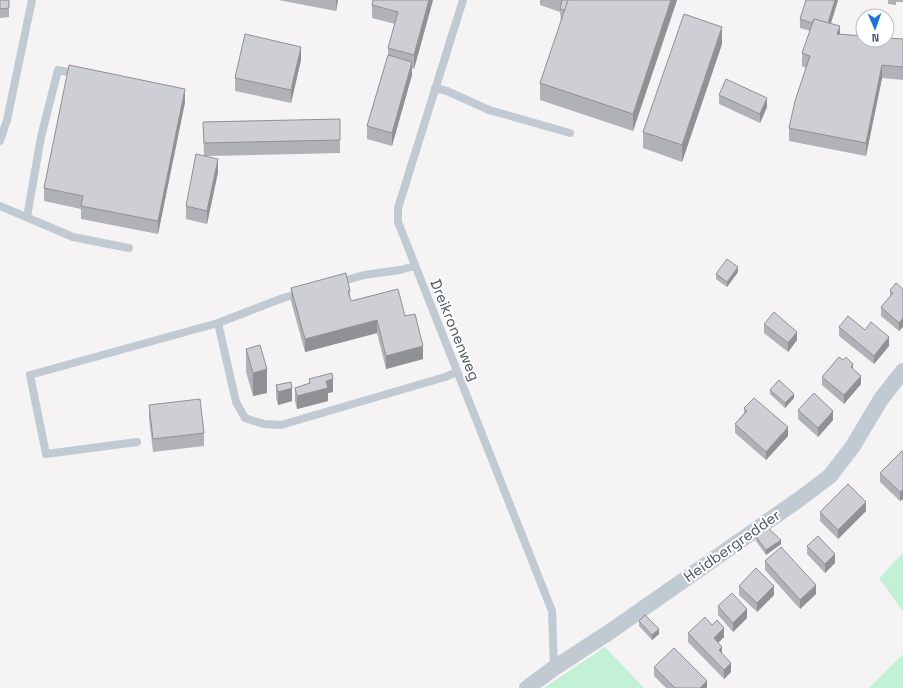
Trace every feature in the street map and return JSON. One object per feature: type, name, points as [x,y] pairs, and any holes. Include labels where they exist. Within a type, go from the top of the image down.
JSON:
[{"type":"street","name":"Heidbergredder","points":[[527,688],[801,498],[830,476],[853,446],[881,399],[903,372]]},
{"type":"lane","points":[[0,141],[7,120],[32,0]]},
{"type":"lane","name":"Dreikronenweg","points":[[463,0],[398,208],[398,222],[552,611],[554,668]]},
{"type":"lane","points":[[27,217],[41,137],[58,70],[89,76]]},
{"type":"lane","points":[[435,88],[447,91],[489,110],[570,133]]},
{"type":"lane","points":[[0,206],[73,237],[129,248]]},
{"type":"lane","points":[[327,286],[364,275],[400,270],[415,266]]},
{"type":"lane","points":[[137,442],[46,454],[30,375],[218,324],[283,298],[312,290]]},
{"type":"lane","points":[[218,324],[236,402],[245,418],[264,424],[281,425],[457,372]]},
{"type":"green space","points":[[903,553],[903,612],[879,578]]},
{"type":"green space","points":[[605,647],[644,688],[544,688]]},
{"type":"green space","points":[[903,654],[903,688],[869,688]]},
{"type":"building","points":[[0,0],[9,0],[9,8],[0,9]]},
{"type":"building","points":[[373,0],[429,0],[414,55],[388,48],[398,12],[372,5]]},
{"type":"building","points":[[562,0],[568,0],[565,10],[560,9]]},
{"type":"building","points":[[568,0],[671,0],[633,114],[540,83]]},
{"type":"building","points":[[806,0],[835,0],[828,23],[814,19],[812,23],[800,19]]},
{"type":"building","points":[[684,14],[722,27],[682,145],[643,132]]},
{"type":"building","points":[[814,19],[840,26],[837,34],[855,35],[855,48],[895,48],[895,38],[903,39],[903,67],[882,65],[866,143],[789,128],[795,101],[810,56],[802,53]]},
{"type":"building","points":[[245,34],[301,47],[291,90],[235,78]]},
{"type":"building","points":[[388,55],[412,62],[392,133],[367,126]]},
{"type":"building","points":[[69,65],[185,89],[158,221],[81,206],[83,196],[44,188]]},
{"type":"building","points":[[726,79],[767,98],[760,114],[719,95]]},
{"type":"building","points":[[340,119],[340,140],[204,143],[203,122]]},
{"type":"building","points":[[196,154],[218,159],[207,211],[186,206]]},
{"type":"building","points":[[727,259],[738,267],[727,282],[716,274]]},
{"type":"building","points":[[346,273],[351,301],[398,289],[405,316],[415,314],[423,346],[386,356],[377,320],[305,339],[291,288]]},
{"type":"building","points":[[896,283],[903,289],[903,318],[899,323],[881,307],[893,293],[890,290]]},
{"type":"building","points":[[774,312],[797,332],[788,343],[764,324]]},
{"type":"building","points":[[848,316],[865,330],[871,322],[889,337],[874,356],[839,327]]},
{"type":"building","points":[[260,345],[267,369],[253,373],[246,349]]},
{"type":"building","points":[[839,357],[843,360],[846,357],[853,364],[851,367],[861,376],[844,395],[822,377]]},
{"type":"building","points":[[332,373],[333,379],[326,381],[328,388],[297,396],[295,388],[310,383],[309,379]]},
{"type":"building","points":[[779,380],[794,394],[785,403],[770,390]]},
{"type":"building","points":[[291,382],[292,388],[278,392],[276,385]]},
{"type":"building","points":[[814,393],[833,411],[818,428],[798,410]]},
{"type":"building","points":[[754,398],[788,427],[766,452],[735,424],[747,411],[744,408]]},
{"type":"building","points":[[200,399],[204,433],[153,439],[149,405]]},
{"type":"building","points":[[902,451],[903,490],[900,492],[880,473]]},
{"type":"building","points":[[848,484],[866,502],[838,530],[820,512]]},
{"type":"building","points":[[768,528],[781,540],[766,550],[756,537]]},
{"type":"building","points":[[818,536],[835,554],[825,564],[807,546]]},
{"type":"building","points":[[781,547],[816,585],[800,600],[765,561]]},
{"type":"building","points":[[756,568],[774,586],[757,603],[739,586]]},
{"type":"building","points":[[732,593],[747,609],[733,623],[718,606]]},
{"type":"building","points":[[645,615],[659,629],[652,635],[639,621]]},
{"type":"building","points":[[705,617],[712,625],[717,620],[724,628],[714,638],[722,647],[719,650],[731,663],[724,670],[688,633]]},
{"type":"building","points":[[674,648],[707,681],[700,688],[675,688],[654,667]]}]
